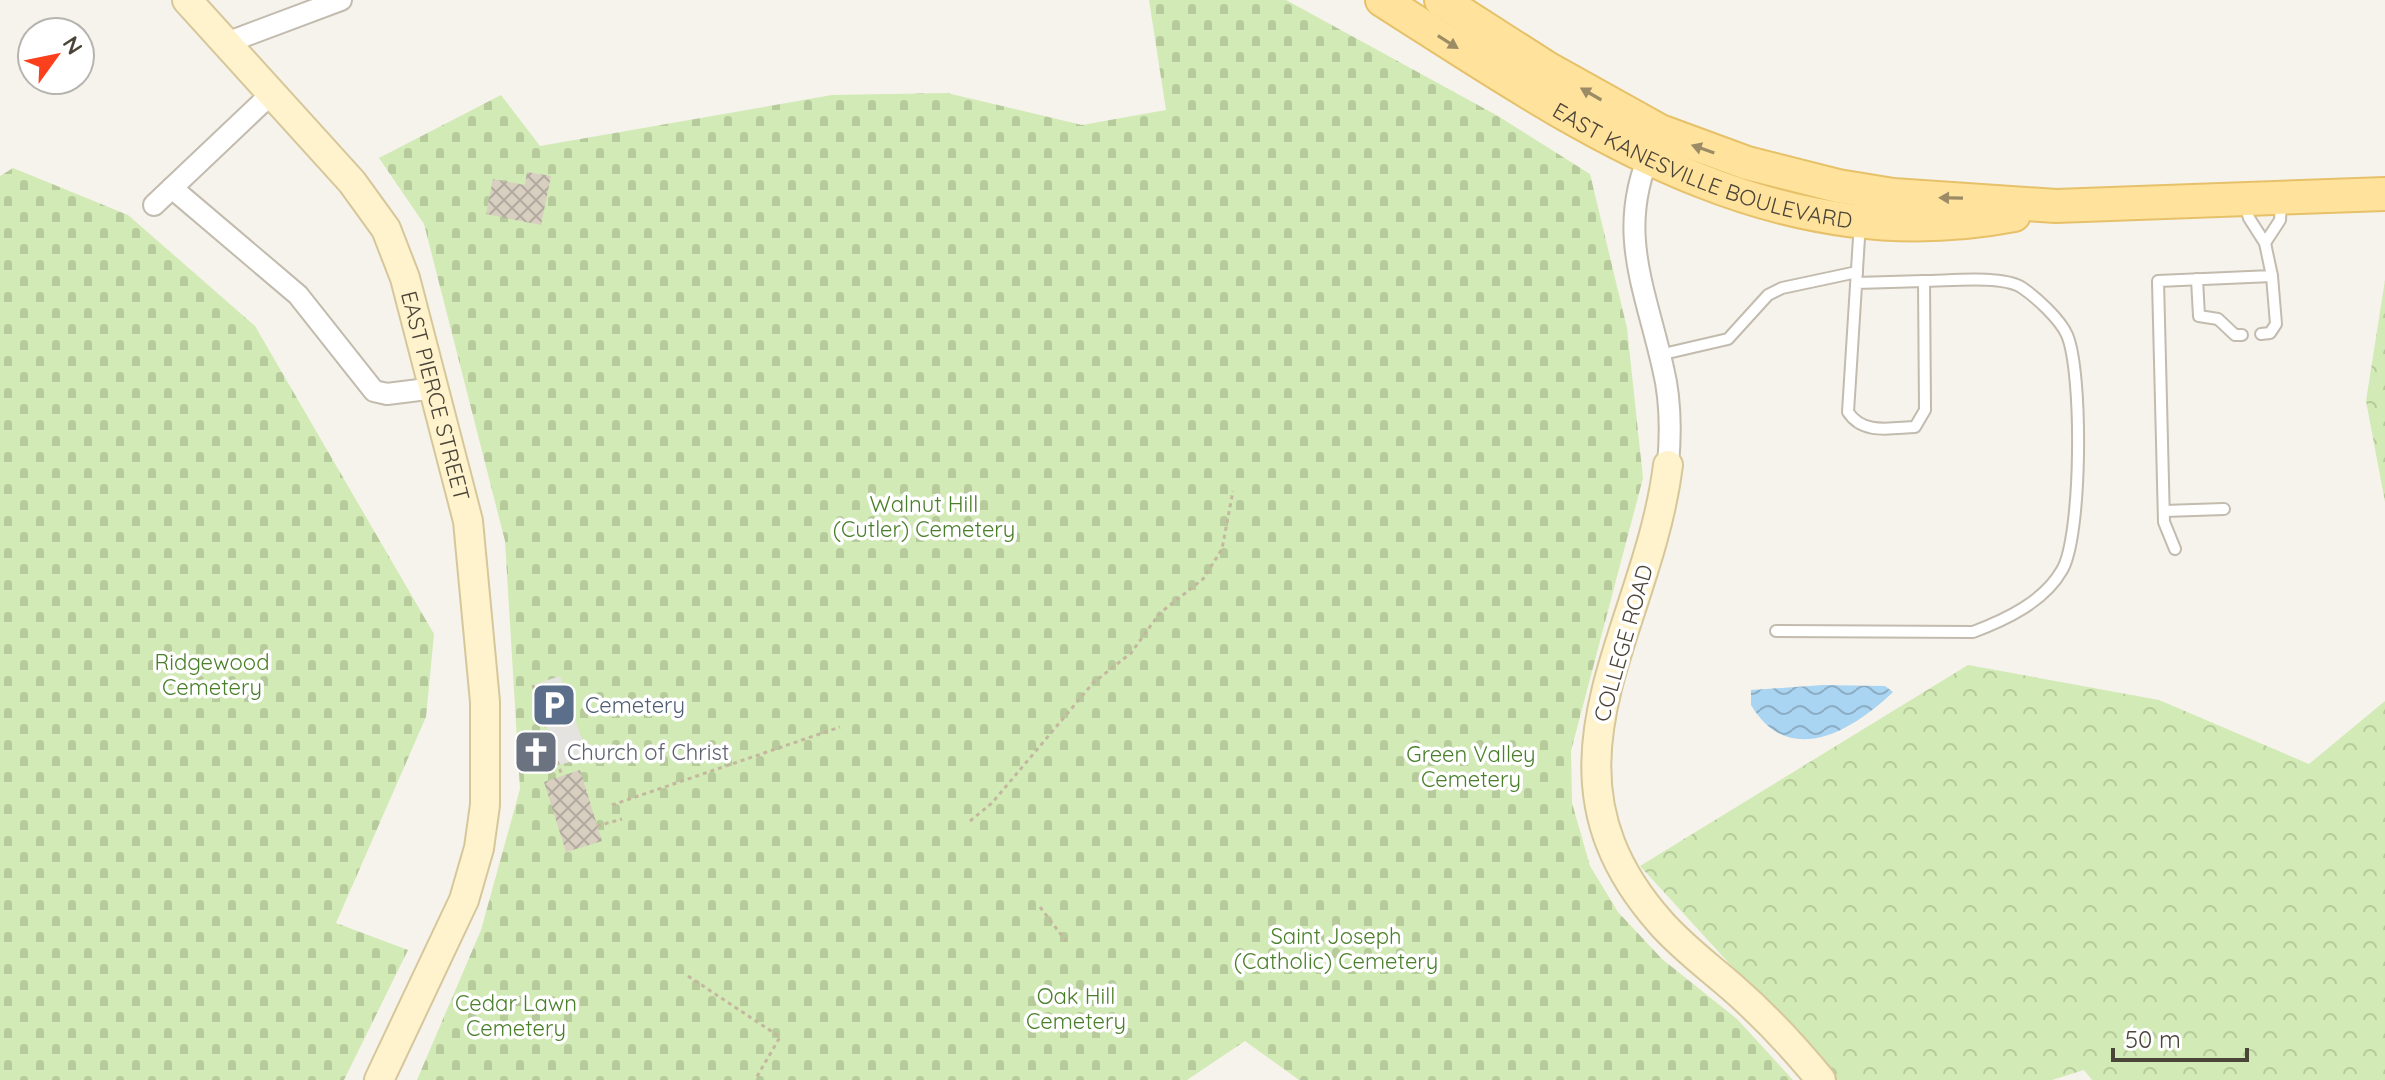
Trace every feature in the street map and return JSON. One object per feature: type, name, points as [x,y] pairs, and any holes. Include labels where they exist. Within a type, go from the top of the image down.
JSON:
[{"type":"main road","name":"EAST PIERCE STREET","points":[[187,0],[352,182],[386,229],[405,278],[468,521],[475,568],[487,767],[485,805],[473,869],[448,937],[379,1080]]},
{"type":"main road","name":"EAST KANESVILLE BOULEVARD","points":[[1382,0],[1563,115],[1654,145],[1747,163],[1838,186],[1893,195],[2056,206],[2385,194]]},
{"type":"main road","name":"EAST KANESVILLE BOULEVARD","points":[[1441,0],[1547,68],[1716,187],[1765,202],[1860,220],[1955,223],[2056,206]]},
{"type":"main road","name":"COLLEGE ROAD","points":[[1668,465],[1663,507],[1597,730],[1594,783],[1598,813],[1620,868],[1654,916],[1762,1015],[1821,1080]]},
{"type":"street","points":[[226,43],[341,0]]},
{"type":"street","points":[[154,205],[272,93]]},
{"type":"street","name":"COLLEGE ROAD","points":[[1654,145],[1633,219],[1633,244],[1659,355],[1671,428],[1668,465]]},
{"type":"street","points":[[172,188],[298,295],[374,391],[387,394],[435,388]]},
{"type":"lane","points":[[2265,243],[2280,220],[2282,198]]},
{"type":"lane","points":[[2244,199],[2249,218],[2265,243],[2272,276],[2276,324],[2270,333],[2261,334]]},
{"type":"lane","points":[[1860,220],[1848,412],[1861,425],[1872,429],[1915,427],[1922,419],[1925,410],[1924,281]]},
{"type":"lane","points":[[2175,549],[2164,522],[2158,281],[2272,276]]},
{"type":"lane","points":[[1659,355],[1714,345],[1728,339],[1768,295],[1782,288],[1857,278],[2003,281],[2018,285],[2067,334],[2077,385],[2074,537],[2063,569],[2029,603],[2003,621],[1973,632],[1776,631]]},
{"type":"lane","points":[[2197,279],[2199,316],[2218,319],[2235,335],[2242,335]]},
{"type":"lane","points":[[2164,511],[2224,509]]},
{"type":"path","points":[[970,821],[992,803],[1093,683],[1131,653],[1160,613],[1203,579],[1222,549],[1233,491]]},
{"type":"path","points":[[533,685],[562,776]]},
{"type":"path","points":[[612,805],[840,727]]},
{"type":"path","points":[[597,826],[622,819]]},
{"type":"path","points":[[1040,907],[1066,941]]},
{"type":"path","points":[[688,976],[780,1037],[755,1080]]},
{"type":"green space","name":"Walnut Hill (Cutler) Cemetery","points":[[1149,0],[1286,0],[1498,116],[1590,174],[1627,328],[1643,478],[1571,751],[1572,803],[1590,866],[1618,912],[1662,959],[1737,1019],[1793,1080],[1299,1080],[1245,1041],[1187,1080],[417,1080],[481,930],[520,789],[505,541],[424,224],[379,158],[501,95],[540,146],[832,95],[947,93],[1082,125],[1166,110]]},
{"type":"green space","name":"Ridgewood Cemetery","points":[[13,168],[128,215],[255,326],[434,634],[426,717],[336,923],[408,950],[344,1080],[0,1080],[0,176]]},
{"type":"green space","points":[[2385,280],[2385,502],[2366,401]]},
{"type":"green space","points":[[1968,665],[2159,700],[2309,764],[2385,701],[2385,1080],[2092,1080],[2084,1070],[2052,1080],[1836,1080],[1640,866]]},
{"type":"shaded area","name":"Cemetery","points":[[560,676],[588,757],[559,765],[533,685]]},
{"type":"water","points":[[1823,685],[1885,686],[1893,692],[1840,730],[1821,737],[1802,739],[1783,735],[1766,724],[1751,705],[1751,690]]},
{"type":"building","points":[[527,172],[551,176],[541,225],[486,214],[493,179],[525,185]]},
{"type":"building","points":[[580,770],[602,841],[566,852],[544,782]]},
{"type":"place","name":"Cemetery","points":[[554,705]]},
{"type":"place","name":"Church of Christ","points":[[536,752]]},
{"type":"park label","name":"Green Valley Cemetery","points":[[1471,766]]},
{"type":"park label","name":"Saint Joseph (Catholic) Cemetery","points":[[1336,948]]},
{"type":"park label","name":"Oak Hill Cemetery","points":[[1076,1008]]},
{"type":"park label","name":"Cedar Lawn Cemetery","points":[[516,1016]]}]
